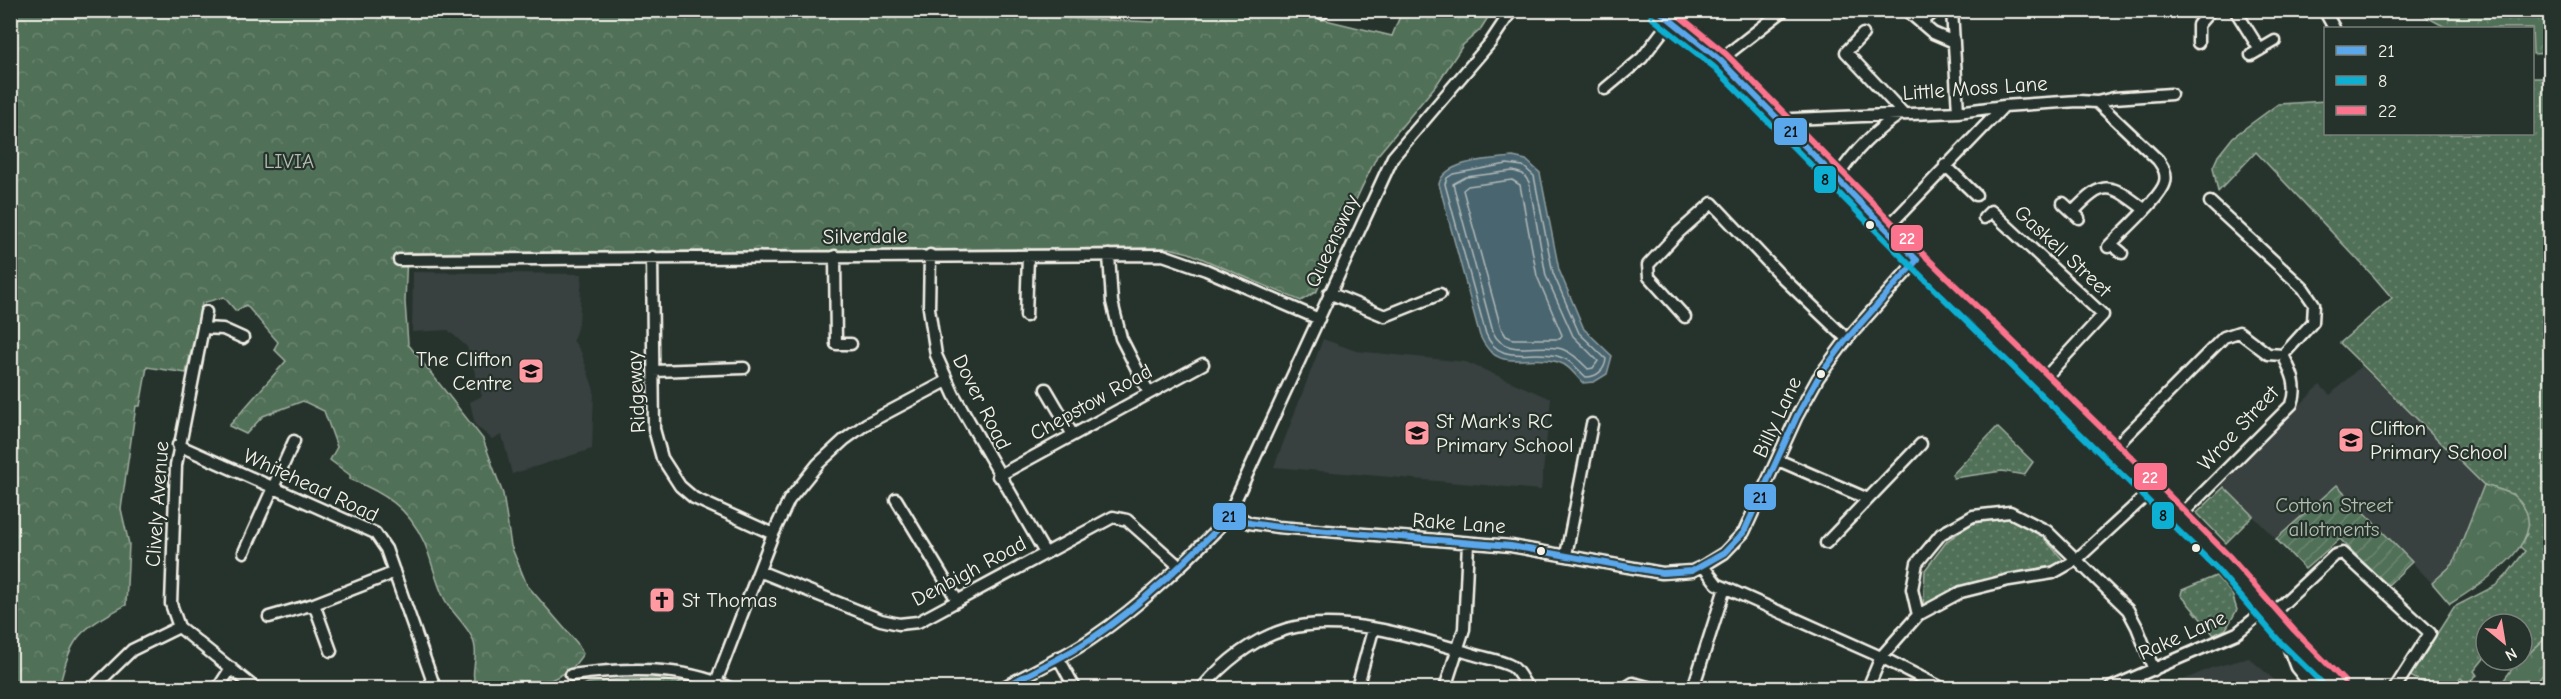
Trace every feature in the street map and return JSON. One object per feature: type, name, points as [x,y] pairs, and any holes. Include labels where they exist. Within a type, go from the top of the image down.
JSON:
[{"type":"main road","points":[[1657,10],[1720,60],[1917,260],[2180,517],[2287,636],[2339,688]]},
{"type":"main road","points":[[2287,636],[2298,666],[2316,688]]},
{"type":"street","name":"Queensway","points":[[1232,514],[1234,503],[1393,157],[1490,43],[1512,10]]},
{"type":"street","points":[[1720,60],[1784,10]]},
{"type":"street","points":[[1906,10],[1933,33],[1954,42]]},
{"type":"street","points":[[1952,10],[1958,112]]},
{"type":"street","points":[[2198,43],[2193,27],[2211,10]]},
{"type":"street","points":[[2235,10],[2256,52],[2274,41]]},
{"type":"street","points":[[1921,23],[1935,11]]},
{"type":"street","points":[[2327,12],[2334,27]]},
{"type":"street","points":[[1605,89],[1642,58],[1671,20]]},
{"type":"street","points":[[1836,179],[1852,154],[1879,129],[1903,113],[1845,52],[1863,34]]},
{"type":"street","name":"Little Moss Lane","points":[[1784,126],[1792,119],[1958,112],[2004,106],[2078,100],[2097,102],[2114,98],[2171,94]]},
{"type":"street","points":[[2097,102],[2164,168],[2166,179],[2164,187],[2110,245],[2122,254]]},
{"type":"street","points":[[1886,229],[2004,106]]},
{"type":"street","points":[[1945,165],[1976,195]]},
{"type":"street","points":[[2063,203],[2076,215],[2094,192],[2101,189],[2121,191],[2144,209]]},
{"type":"street","points":[[2112,450],[2186,374],[2231,333],[2239,332],[2246,335],[2268,354],[2283,355],[2313,322],[2314,304],[2302,288],[2210,202]]},
{"type":"street","points":[[1685,317],[1649,277],[1648,266],[1677,234],[1712,203],[1781,276],[1847,339]]},
{"type":"street","name":"Gaskell Street","points":[[1984,218],[1991,211],[2103,315],[2042,381]]},
{"type":"street","name":"Dover Road","points":[[930,255],[929,308],[936,355],[947,381],[999,476],[1045,554]]},
{"type":"street","points":[[1109,255],[1112,302],[1121,338],[1149,393]]},
{"type":"street","name":"Silverdale","points":[[399,260],[1163,255],[1206,270],[1319,319]]},
{"type":"street","points":[[835,256],[836,344],[851,344]]},
{"type":"street","points":[[1026,316],[1028,256]]},
{"type":"street","name":"Ridgeway","points":[[652,257],[654,429],[662,458],[680,486],[694,498],[773,534]]},
{"type":"street","name":"Billy Lane","points":[[1703,566],[1724,553],[1744,532],[1807,396],[1847,339],[1917,260]]},
{"type":"street","points":[[1329,293],[1385,316],[1440,294]]},
{"type":"street","name":"Clively Avenue","points":[[179,627],[170,597],[178,445],[206,312]]},
{"type":"street","points":[[203,328],[223,329],[243,338]]},
{"type":"street","name":"Wroe Street","points":[[2180,517],[2292,404],[2296,393],[2294,379],[2283,355]]},
{"type":"street","name":"Chepstow Road","points":[[999,476],[1203,364]]},
{"type":"street","points":[[654,371],[744,368]]},
{"type":"street","points":[[716,682],[773,534],[789,501],[818,464],[844,440],[866,424],[947,381]]},
{"type":"street","points":[[1046,389],[1073,435]]},
{"type":"street","points":[[1566,555],[1592,424]]},
{"type":"street","points":[[244,552],[294,441]]},
{"type":"street","points":[[1826,543],[1921,444]]},
{"type":"street","name":"Whitehead Road","points":[[178,445],[375,533],[386,549],[435,688]]},
{"type":"street","points":[[1779,460],[1868,499]]},
{"type":"street","points":[[1868,688],[1881,657],[1918,615],[1961,592],[2009,580],[2053,573],[2076,560],[2152,490]]},
{"type":"street","points":[[896,499],[957,600]]},
{"type":"street","points":[[1918,615],[1912,589],[1917,563],[1941,534],[1973,516],[2010,512],[2047,531],[2128,610],[2154,670]]},
{"type":"street","points":[[1002,688],[1117,621],[1180,567],[1232,514]]},
{"type":"street","name":"Rake Lane","points":[[1232,514],[1250,523],[1278,527],[1510,546],[1662,573],[1692,571],[1703,566]]},
{"type":"street","name":"Denbigh Road","points":[[759,571],[880,620],[899,624],[918,622],[1108,518],[1118,517],[1127,520],[1180,567]]},
{"type":"street","points":[[1445,688],[1464,629],[1468,543]]},
{"type":"street","name":"Rake Lane","points":[[2110,688],[2236,633],[2267,613],[2335,555],[2343,553],[2430,633],[2395,688]]},
{"type":"street","points":[[1703,566],[1717,584],[1881,657],[1942,688]]},
{"type":"street","points":[[269,617],[314,604],[394,571]]},
{"type":"street","points":[[1693,688],[1725,588]]},
{"type":"street","points":[[314,604],[330,651]]},
{"type":"street","points":[[1202,688],[1234,657],[1256,641],[1288,628],[1318,624],[1348,624],[1403,635],[1513,666],[1525,684],[1524,688]]},
{"type":"street","points":[[93,688],[132,650],[179,627],[255,688]]},
{"type":"street","points":[[1357,688],[1373,630]]},
{"type":"street","points":[[1058,657],[1075,688]]},
{"type":"street","points":[[218,688],[231,668]]},
{"type":"street","points":[[571,675],[616,669],[654,671],[716,682],[730,688]]},
{"type":"street","points":[[1629,686],[1652,688]]},
{"type":"shaded area","name":"The Clifton Centre","points":[[413,272],[582,274],[579,322],[573,340],[581,352],[594,390],[592,449],[512,474],[502,435],[492,439],[475,425],[470,402],[482,396],[467,347],[448,330],[412,332]]},
{"type":"shaded area","name":"St Mark's RC Primary School","points":[[1323,339],[1356,351],[1466,362],[1551,399],[1541,490],[1274,467]]},
{"type":"shaded area","name":"Clifton Primary School","points":[[2361,366],[2484,485],[2453,564],[2432,583],[2337,485],[2276,539],[2221,484],[2320,385],[2330,395]]},
{"type":"shaded area","points":[[2249,658],[2284,688],[2165,688],[2211,668]]},
{"type":"green space","name":"LIVIA","points":[[1043,10],[1041,17],[1154,22],[1157,11],[1314,10],[1313,17],[1392,36],[1402,11],[1492,11],[1480,30],[1463,45],[1437,84],[1377,156],[1343,227],[1317,291],[1301,301],[1189,253],[1169,248],[407,253],[405,302],[408,344],[483,439],[503,494],[511,546],[527,585],[577,643],[583,654],[571,670],[549,681],[521,681],[496,688],[476,688],[473,641],[444,598],[418,530],[403,510],[374,490],[350,479],[350,475],[330,460],[337,447],[324,411],[303,401],[263,416],[246,434],[229,426],[286,361],[274,349],[278,342],[246,305],[236,311],[224,297],[202,303],[186,373],[147,367],[140,406],[136,406],[121,509],[129,544],[126,605],[97,621],[79,636],[68,656],[59,688],[11,688],[11,11]]},
{"type":"green space","points":[[2420,11],[2550,11],[2550,53],[2534,54],[2534,27],[2445,27]]},
{"type":"green space","points":[[2534,78],[2550,78],[2550,634],[2534,649],[2534,612],[2474,612],[2474,672],[2477,675],[2466,684],[2461,678],[2447,688],[2438,686],[2434,688],[2410,676],[2454,607],[2495,586],[2506,576],[2525,551],[2519,546],[2527,534],[2513,494],[2484,485],[2340,343],[2392,298],[2256,152],[2218,192],[2213,167],[2218,156],[2233,137],[2278,104],[2324,101],[2324,135],[2534,135]]},
{"type":"green space","points":[[1997,427],[2033,462],[2024,475],[2002,471],[1954,478],[1952,475]]},
{"type":"green space","name":"Cotton Street allotments","points":[[2337,485],[2412,562],[2387,586],[2340,539],[2305,569],[2276,539]]},
{"type":"green space","points":[[2484,485],[2514,496],[2526,511],[2528,527],[2522,543],[2511,558],[2479,585],[2450,604],[2432,583],[2453,564]]},
{"type":"green space","points":[[2224,487],[2253,516],[2226,543],[2197,513]]},
{"type":"green space","points":[[2010,519],[2041,535],[2066,563],[2009,574],[1961,589],[1923,608],[1925,570],[1947,541],[1976,521]]},
{"type":"green space","points":[[2216,576],[2232,594],[2237,610],[2226,629],[2214,635],[2181,595],[2182,590]]},
{"type":"green space","points":[[2550,634],[2550,666],[2532,688],[2498,688],[2510,672],[2534,672],[2534,649]]},
{"type":"green space","points":[[622,679],[660,679],[706,688],[578,688],[588,683]]},
{"type":"water","points":[[1513,157],[1526,160],[1540,173],[1559,270],[1584,329],[1612,356],[1607,374],[1594,382],[1583,383],[1562,363],[1535,359],[1504,359],[1495,356],[1480,336],[1439,184],[1443,176],[1459,165]]},
{"type":"transit line","name":"21","points":[[1658,10],[1720,60],[1917,260]]},
{"type":"transit line","name":"22","points":[[1672,10],[1726,54],[1923,254],[2118,444],[2229,556],[2294,630],[2345,682]]},
{"type":"transit line","name":"8","points":[[1651,17],[1714,67],[2216,568],[2280,642],[2327,688]]},
{"type":"transit line","name":"21","points":[[1002,688],[1070,652],[1129,611],[1199,548],[1232,514],[1250,523],[1278,527],[1511,546],[1662,573],[1692,571],[1724,553],[1744,532],[1797,416],[1818,378],[1847,339],[1917,260]]},
{"type":"place","name":"The Clifton Centre","points":[[531,371]]},
{"type":"place","name":"St Mark's RC Primary School","points":[[1417,433]]},
{"type":"place","name":"Clifton Primary School","points":[[2351,440]]},
{"type":"place","name":"St Thomas","points":[[662,600]]}]
